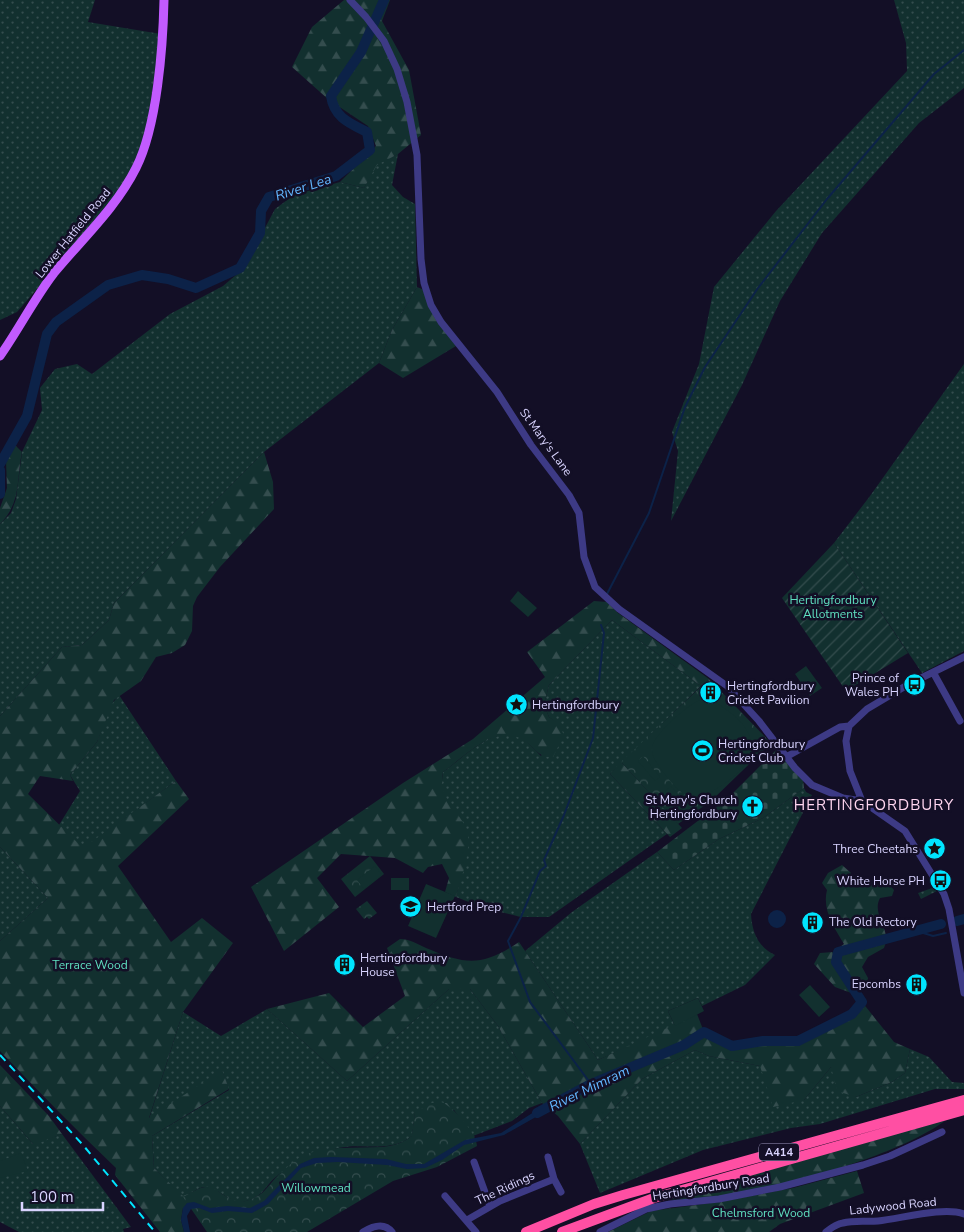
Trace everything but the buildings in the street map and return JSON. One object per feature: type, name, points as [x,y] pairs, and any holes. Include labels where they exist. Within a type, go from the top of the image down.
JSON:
[{"type":"highway","name":"A414","points":[[526,1232],[562,1216],[623,1194],[964,1100]]},
{"type":"highway","name":"A414","points":[[566,1231],[662,1196],[964,1110]]},
{"type":"main road","name":"Lower Hatfield Road","points":[[0,356],[53,274],[99,222],[136,169],[148,135],[157,85],[163,37],[164,0]]},
{"type":"street","name":"St Mary's Lane","points":[[350,0],[377,30],[396,69],[410,118],[417,155],[422,267],[426,292],[437,315],[492,385],[531,445],[570,495],[579,513],[584,557],[595,587],[626,615],[726,686],[759,720],[786,757],[812,785],[843,798],[862,801]]},
{"type":"street","points":[[786,757],[840,727],[849,726],[877,702],[964,657]]},
{"type":"street","points":[[933,672],[960,721]]},
{"type":"street","points":[[849,726],[846,741],[848,761],[856,789],[862,801],[898,825],[908,835],[944,894],[964,993]]},
{"type":"street","name":"Hertingfordbury Road","points":[[600,1232],[646,1209],[670,1204],[719,1199],[780,1187],[863,1165],[890,1156],[942,1132]]},
{"type":"street","name":"The Ridings","points":[[548,1157],[554,1179],[561,1192]]},
{"type":"street","points":[[474,1162],[490,1206]]},
{"type":"street","name":"The Ridings","points":[[467,1220],[517,1193],[554,1179]]},
{"type":"street","points":[[445,1196],[476,1232]]},
{"type":"street","name":"Ladywood Road","points":[[826,1232],[838,1224],[848,1222],[880,1221],[927,1213],[958,1212],[964,1214]]},
{"type":"street","points":[[562,1216],[566,1231]]},
{"type":"street","points":[[363,1232],[381,1226],[389,1228],[392,1232]]},
{"type":"green space","points":[[0,0],[95,0],[88,22],[161,34],[146,130],[136,161],[122,186],[17,312],[0,320]]},
{"type":"green space","points":[[344,0],[390,0],[382,21],[409,70],[421,135],[398,154],[377,165],[364,188],[340,182],[376,146],[368,126],[329,100],[292,67],[312,27]]},
{"type":"green space","points":[[894,0],[964,0],[964,88],[919,123],[822,233],[780,301],[742,385],[671,521],[678,451],[672,432],[699,364],[714,287],[776,211],[907,71],[906,43]]},
{"type":"green space","points":[[398,154],[392,185],[403,197],[415,204],[417,287],[392,330],[379,363],[264,452],[114,603],[109,620],[82,645],[62,647],[0,716],[0,524],[11,513],[16,499],[22,452],[42,410],[40,388],[55,369],[77,364],[92,374],[170,314],[223,286],[243,269],[275,209],[294,195],[340,182],[364,188],[376,164]]},
{"type":"green space","points":[[417,287],[422,289],[456,346],[403,378],[379,363],[392,330]]},
{"type":"green space","points":[[964,364],[964,651],[922,673],[834,543],[870,496]]},
{"type":"green space","points":[[15,445],[22,452],[17,490],[12,507],[0,524],[0,508],[7,488],[6,460]]},
{"type":"green space","name":"Terrace Wood","points":[[264,452],[273,482],[274,509],[220,567],[197,597],[193,606],[192,631],[185,645],[172,653],[156,657],[141,681],[114,700],[97,742],[70,775],[73,781],[40,776],[28,794],[83,848],[176,781],[189,799],[118,866],[171,942],[202,918],[233,943],[183,1012],[149,1118],[222,1070],[229,1089],[152,1136],[154,1168],[183,1196],[209,1186],[224,1197],[244,1202],[260,1196],[278,1175],[302,1156],[338,1148],[384,1147],[402,1144],[412,1136],[415,1113],[431,1103],[447,1103],[475,1137],[264,1201],[183,1208],[181,1220],[184,1232],[160,1232],[115,1175],[116,1168],[0,1051],[0,941],[48,898],[0,847],[0,716],[62,647],[82,645],[109,620],[114,603]]},
{"type":"green space","name":"Hertingfordbury Allotments","points":[[834,543],[908,653],[846,691],[782,598]]},
{"type":"green space","points":[[518,591],[537,608],[528,617],[510,601]]},
{"type":"green space","points":[[594,601],[607,602],[618,613],[709,679],[701,686],[612,620],[549,685],[544,705],[549,717],[558,723],[564,735],[553,757],[543,755],[519,738],[507,735],[496,737],[474,748],[443,772],[442,783],[447,800],[462,821],[468,836],[466,859],[456,897],[445,892],[449,878],[442,864],[428,867],[423,873],[395,858],[341,854],[317,878],[339,907],[284,951],[251,887],[403,783],[473,739],[545,677],[527,652]]},
{"type":"green space","points":[[612,620],[701,686],[610,774],[667,834],[549,917],[521,917],[484,908],[456,897],[467,851],[441,788],[443,772],[478,745],[497,736],[507,734],[520,737],[530,744],[541,756],[558,724],[549,717],[544,705],[549,685]]},
{"type":"green space","points":[[806,666],[822,688],[810,696],[795,674]]},
{"type":"green space","name":"Hertingfordbury Cricket Club","points":[[709,679],[771,743],[711,801],[678,824],[621,762]]},
{"type":"green space","points":[[119,695],[176,781],[83,849],[59,825],[80,791],[70,775],[97,742],[110,706]]},
{"type":"green space","name":"Hertingfordbury Cricket Club","points":[[709,699],[738,719],[747,730],[751,741],[751,752],[746,764],[719,787],[706,795],[691,797],[682,793],[667,777],[655,760],[652,749],[657,737],[678,715],[698,701]]},
{"type":"green space","points":[[776,750],[803,780],[804,788],[763,818],[719,839],[674,870],[657,852],[728,798]]},
{"type":"green space","points":[[643,756],[660,777],[655,781],[638,761]]},
{"type":"green space","points":[[621,762],[682,828],[670,837],[610,774]]},
{"type":"green space","points":[[671,786],[690,807],[681,816],[661,795]]},
{"type":"green space","points":[[804,788],[806,792],[812,795],[751,914],[757,938],[764,948],[775,955],[745,985],[702,1006],[698,998],[668,1011],[675,1026],[598,1060],[525,951],[572,912],[657,852],[674,870],[719,839],[763,818]]},
{"type":"green space","points":[[0,847],[48,898],[0,941]]},
{"type":"green space","points":[[370,856],[384,874],[355,897],[341,879]]},
{"type":"green space","points":[[842,865],[851,873],[849,883],[851,885],[861,885],[881,876],[894,890],[892,896],[880,898],[878,903],[878,912],[886,938],[884,948],[868,957],[862,967],[868,978],[867,985],[854,994],[835,987],[814,964],[820,953],[833,952],[844,944],[830,918],[826,904],[827,890],[822,883],[828,873]]},
{"type":"green space","points":[[375,866],[382,875],[364,889],[357,880]]},
{"type":"green space","points":[[391,878],[409,878],[409,890],[391,890]]},
{"type":"green space","points":[[426,884],[455,896],[436,938],[408,926]]},
{"type":"green space","points":[[935,887],[937,891],[921,899],[918,893]]},
{"type":"green space","points":[[367,901],[377,913],[369,919],[367,917],[364,919],[356,909]]},
{"type":"green space","points":[[400,939],[410,941],[452,958],[474,961],[494,956],[519,942],[598,1060],[697,1014],[704,1032],[732,1046],[760,1042],[797,1041],[852,1014],[862,1002],[894,1042],[910,1049],[905,1073],[892,1082],[856,1097],[837,1091],[831,1067],[804,1100],[773,1107],[760,1066],[709,1056],[695,1050],[642,1079],[580,1144],[558,1116],[542,1103],[498,1026],[470,989],[449,989],[347,1081],[267,1009],[329,993],[363,1027],[405,996],[387,948]]},
{"type":"green space","points":[[810,985],[830,1007],[819,1017],[799,995]]},
{"type":"green space","points":[[449,989],[470,989],[498,1026],[542,1103],[529,1108],[512,1121],[473,1136],[454,1110],[415,1113],[412,1136],[403,1141],[385,1146],[347,1146],[325,1152],[278,1175],[261,1193],[246,1201],[240,1202],[204,1187],[183,1197],[154,1168],[152,1136],[229,1090],[222,1071],[149,1119],[183,1012],[221,1036],[267,1009],[347,1081]]},
{"type":"green space","points":[[698,998],[704,1011],[675,1026],[668,1011]]},
{"type":"green space","points":[[910,1049],[929,1057],[952,1082],[964,1083],[964,1089],[935,1089],[820,1124],[791,1128],[703,1150],[600,1193],[580,1144],[642,1079],[695,1050],[709,1056],[760,1066],[804,1100],[831,1067],[856,1097],[892,1082],[905,1073]]},
{"type":"green space","points":[[0,1065],[49,1116],[62,1134],[34,1145],[0,1106]]},
{"type":"green space","name":"Willowmead","points":[[441,1102],[451,1108],[463,1121],[473,1134],[477,1146],[437,1167],[393,1181],[307,1232],[207,1232],[183,1197],[208,1187],[234,1200],[246,1201],[261,1194],[294,1162],[314,1152],[328,1149],[373,1148],[401,1143],[412,1136],[415,1113],[431,1103]]},
{"type":"green space","points":[[0,1106],[33,1144],[62,1134],[131,1227],[123,1229],[124,1232],[19,1232],[0,1222]]},
{"type":"green space","points":[[947,1119],[924,1134],[892,1149],[813,1176],[731,1195],[696,1199],[668,1199]]},
{"type":"green space","points":[[21,1153],[28,1171],[0,1178],[0,1161]]},
{"type":"green space","name":"Chelmsford Wood","points":[[857,1171],[864,1193],[780,1224],[769,1232],[608,1232],[651,1211],[719,1202],[793,1188]]},
{"type":"water","points":[[777,910],[783,913],[786,919],[783,925],[777,928],[771,925],[768,919],[771,913]]},
{"type":"water","points":[[545,1105],[550,1109],[504,1135],[464,1145],[442,1160],[425,1168],[407,1169],[387,1165],[338,1162],[317,1163],[301,1168],[268,1204],[252,1213],[228,1211],[212,1213],[199,1208],[191,1209],[187,1216],[190,1232],[184,1232],[181,1220],[183,1208],[187,1203],[194,1202],[210,1208],[227,1206],[250,1208],[264,1201],[300,1164],[314,1158],[386,1159],[406,1164],[424,1164],[465,1140],[501,1133]]},
{"type":"waterway","name":"River Lea","points":[[0,464],[27,416],[47,334],[56,322],[108,285],[142,275],[168,279],[196,288],[240,268],[260,233],[261,211],[269,197],[336,176],[370,150],[367,132],[343,118],[335,109],[331,96],[361,52],[384,0]]},
{"type":"waterway","points":[[607,594],[649,513],[685,407],[705,367],[758,288],[827,199],[934,74],[964,50]]},
{"type":"waterway","name":"River Lea","points":[[0,470],[0,494]]},
{"type":"waterway","points":[[591,1084],[530,1002],[508,941],[521,917],[540,871],[546,866],[544,860],[564,815],[593,738],[604,633],[601,625]]},
{"type":"waterway","name":"River Mimram","points":[[957,921],[964,919]]},
{"type":"waterway","name":"River Mimram","points":[[537,1113],[591,1084],[684,1045],[704,1032],[732,1046],[763,1041],[798,1041],[852,1014],[862,1002],[836,962],[838,952],[941,924]]},
{"type":"waterway","points":[[917,931],[933,936],[946,933]]},
{"type":"railway","points":[[0,1055],[83,1145],[155,1232]]},
{"type":"place","name":"Prince of Wales PH","points":[[915,685]]},
{"type":"place","name":"Hertingfordbury Cricket Pavilion","points":[[711,693]]},
{"type":"place","name":"Hertingfordbury","points":[[516,705]]},
{"type":"place","name":"Hertingfordbury Cricket Club","points":[[702,751]]},
{"type":"place","name":"St Mary's Church Hertingfordbury","points":[[753,807]]},
{"type":"place","name":"Three Cheetahs","points":[[934,849]]},
{"type":"place","name":"White Horse PH","points":[[941,881]]},
{"type":"place","name":"Hertford Prep","points":[[411,907]]},
{"type":"place","name":"The Old Rectory","points":[[813,922]]},
{"type":"place","name":"Hertingfordbury House","points":[[344,965]]},
{"type":"place","name":"Epcombs","points":[[917,984]]},
{"type":"district","name":"HERTINGFORDBURY","points":[[874,805]]}]
